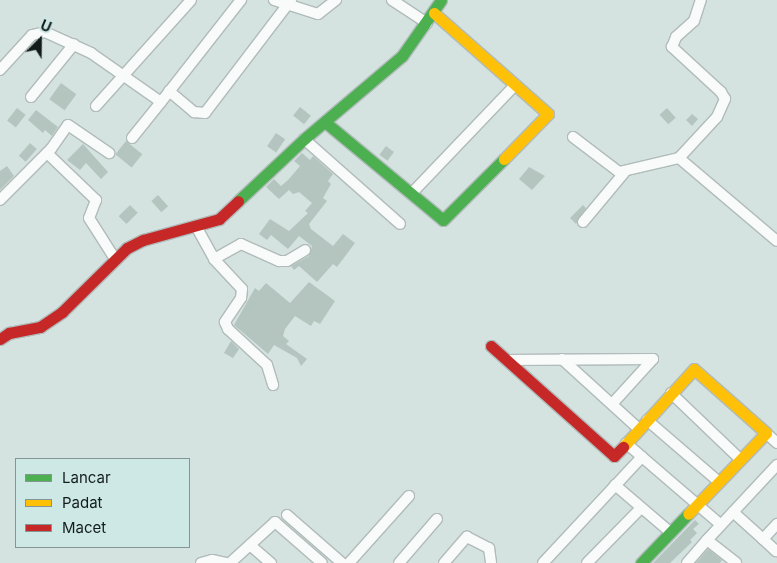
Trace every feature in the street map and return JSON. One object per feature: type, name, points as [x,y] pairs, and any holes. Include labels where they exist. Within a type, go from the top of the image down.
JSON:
[{"type":"street","points":[[96,106],[123,73],[190,0]]},
{"type":"street","points":[[132,138],[241,0]]},
{"type":"street","points":[[274,0],[289,3],[318,14],[336,0]]},
{"type":"street","points":[[325,122],[443,220],[548,114],[515,85],[430,18],[392,0]]},
{"type":"street","points":[[0,339],[9,332],[40,327],[62,312],[127,248],[143,240],[197,228],[226,214],[304,139],[402,56],[441,0]]},
{"type":"street","points":[[583,222],[624,173],[647,163],[679,158],[717,117],[725,99],[721,92],[672,47],[676,38],[694,21],[701,0]]},
{"type":"street","points":[[169,91],[194,112],[205,113],[289,3]]},
{"type":"street","points":[[0,70],[37,32],[45,32],[74,44],[123,73],[160,102]]},
{"type":"street","points":[[31,97],[74,44]]},
{"type":"street","points":[[411,194],[515,85]]},
{"type":"street","points":[[0,200],[48,153],[68,125],[109,154]]},
{"type":"street","points":[[573,136],[613,170],[624,173]]},
{"type":"street","points":[[304,139],[400,224]]},
{"type":"street","points":[[48,153],[96,200],[89,218],[115,259]]},
{"type":"street","points":[[679,158],[777,241]]},
{"type":"street","points":[[197,228],[214,259],[242,289],[241,298],[225,322],[228,329],[267,365],[273,385]]},
{"type":"street","points":[[214,259],[241,244],[279,261],[287,261],[304,250]]},
{"type":"street","points":[[491,346],[614,456],[694,368],[777,443]]},
{"type":"street","points":[[562,359],[612,404],[643,424],[719,482]]},
{"type":"street","points":[[506,360],[653,359],[612,404]]},
{"type":"street","points":[[671,393],[741,460]]},
{"type":"street","points":[[641,563],[766,433]]},
{"type":"street","points":[[626,443],[721,525]]},
{"type":"street","points":[[543,563],[642,457]]},
{"type":"street","points":[[687,563],[777,465]]},
{"type":"street","points":[[615,485],[670,532]]},
{"type":"street","points":[[349,563],[409,496]]},
{"type":"street","points":[[587,563],[641,508]]},
{"type":"street","points":[[733,512],[776,551]]},
{"type":"street","points":[[287,515],[342,563]]},
{"type":"street","points":[[400,563],[437,519]]},
{"type":"street","points":[[230,563],[275,522],[322,563]]},
{"type":"street","points":[[763,539],[777,524]]},
{"type":"street","points":[[444,563],[466,537],[489,548],[491,563]]},
{"type":"street","points":[[707,540],[736,563]]},
{"type":"street","points":[[250,545],[271,563]]},
{"type":"street","points":[[201,563],[212,560],[226,563]]},
{"type":"building","points":[[61,83],[76,94],[65,110],[49,99]]},
{"type":"building","points":[[300,107],[311,116],[304,124],[293,116]]},
{"type":"building","points":[[17,108],[26,115],[16,127],[7,121]]},
{"type":"building","points":[[667,108],[676,118],[668,124],[660,115]]},
{"type":"building","points":[[36,110],[58,127],[52,136],[45,130],[43,133],[28,120]]},
{"type":"building","points":[[692,114],[698,119],[692,126],[686,120]]},
{"type":"building","points":[[276,133],[285,139],[276,152],[267,146]]},
{"type":"building","points":[[126,141],[142,154],[132,167],[115,154]]},
{"type":"building","points":[[30,143],[37,149],[26,162],[19,156]]},
{"type":"building","points":[[83,144],[108,172],[101,179],[86,163],[80,170],[67,160]]},
{"type":"building","points":[[386,146],[394,152],[387,161],[379,155]]},
{"type":"building","points":[[302,153],[310,160],[313,156],[333,174],[328,181],[331,184],[323,198],[327,201],[309,224],[311,229],[333,246],[343,234],[355,243],[337,267],[333,264],[317,282],[299,266],[294,270],[291,266],[309,256],[312,246],[299,236],[288,249],[271,235],[267,240],[259,234],[270,219],[289,231],[308,213],[305,211],[312,203],[299,192],[293,194],[289,190],[279,199],[266,187],[274,179],[281,186],[288,180],[300,166],[294,161]]},
{"type":"building","points":[[7,166],[14,176],[0,190],[0,171]]},
{"type":"building","points":[[529,167],[545,176],[532,190],[519,179]]},
{"type":"building","points":[[158,195],[168,206],[161,212],[151,201]]},
{"type":"building","points":[[130,205],[138,213],[126,224],[119,216]]},
{"type":"building","points":[[583,205],[586,208],[576,224],[570,218]]},
{"type":"building","points":[[309,282],[335,301],[320,324],[314,321],[311,326],[295,316],[285,329],[283,336],[289,341],[286,344],[307,359],[301,366],[297,358],[274,345],[268,354],[234,325],[255,288],[259,291],[266,283],[290,303]]},
{"type":"building","points":[[231,341],[239,349],[233,358],[224,353]]},
{"type":"building","points":[[695,520],[699,524],[693,529],[697,533],[690,540],[692,542],[670,563],[653,563]]},
{"type":"building","points":[[708,549],[722,560],[720,563],[696,563]]},
{"type":"traffic: fast","points":[[238,201],[304,139],[402,56],[441,0]]},
{"type":"traffic: fast","points":[[325,122],[443,220],[504,159]]},
{"type":"traffic: fast","points":[[641,563],[688,514]]},
{"type":"traffic: slow","points":[[434,13],[548,114],[504,159]]},
{"type":"traffic: slow","points":[[623,447],[694,369],[766,433],[688,514]]},
{"type":"traffic: jam","points":[[0,339],[9,333],[40,327],[62,312],[127,248],[143,240],[219,219],[238,201]]},
{"type":"traffic: jam","points":[[491,346],[614,456],[623,447]]}]
